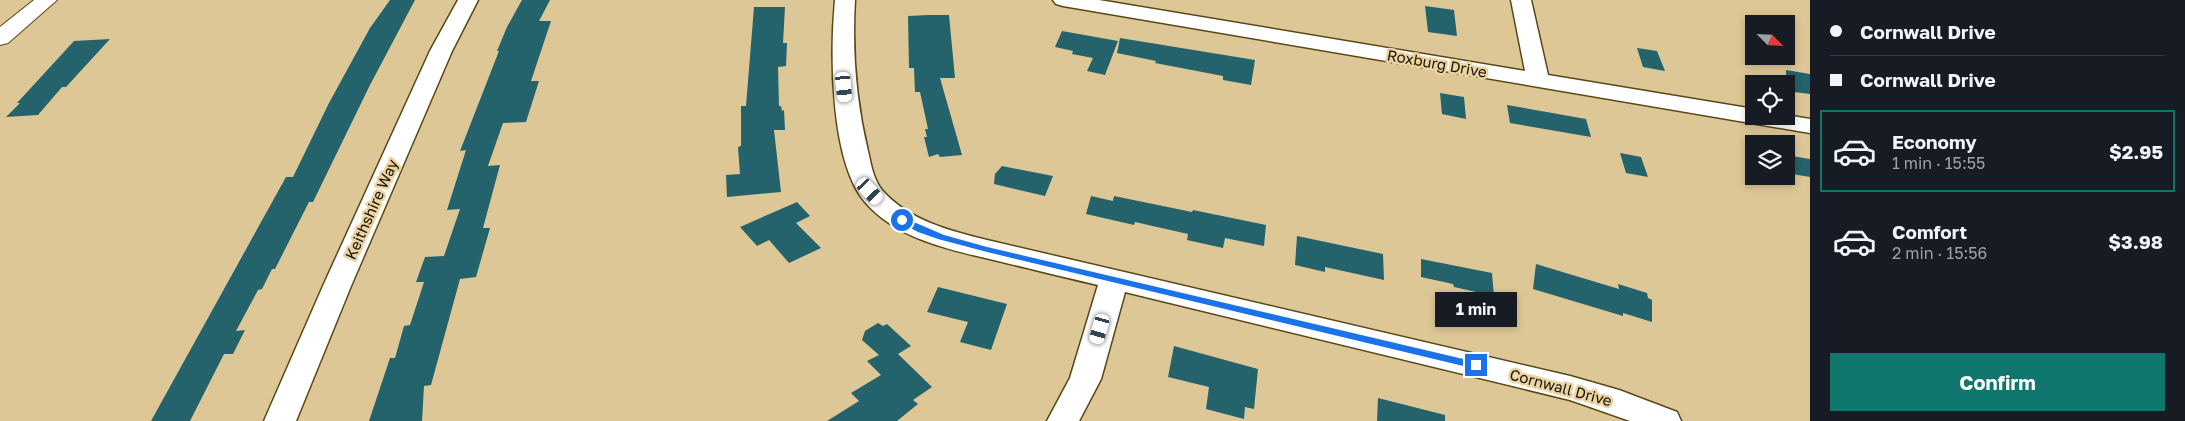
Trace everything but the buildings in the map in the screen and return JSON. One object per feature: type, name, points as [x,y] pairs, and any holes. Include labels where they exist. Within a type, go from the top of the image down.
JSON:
[{"type":"main road","points":[[0,38],[47,0]]},
{"type":"street","name":"Keithshire Way","points":[[280,421],[337,286],[441,51],[468,0]]},
{"type":"street","name":"Cornwall Drive","points":[[845,0],[842,38],[846,106],[860,172],[870,191],[885,207],[908,223],[941,237],[1570,388],[1616,402],[1665,421]]},
{"type":"street","name":"Roxburg Drive","points":[[1063,0],[1810,126]]},
{"type":"street","points":[[1521,0],[1538,80]]},
{"type":"street","points":[[1063,421],[1086,379],[1114,279]]},
{"type":"route","points":[[902,220],[921,230],[987,250],[1476,365]]}]
